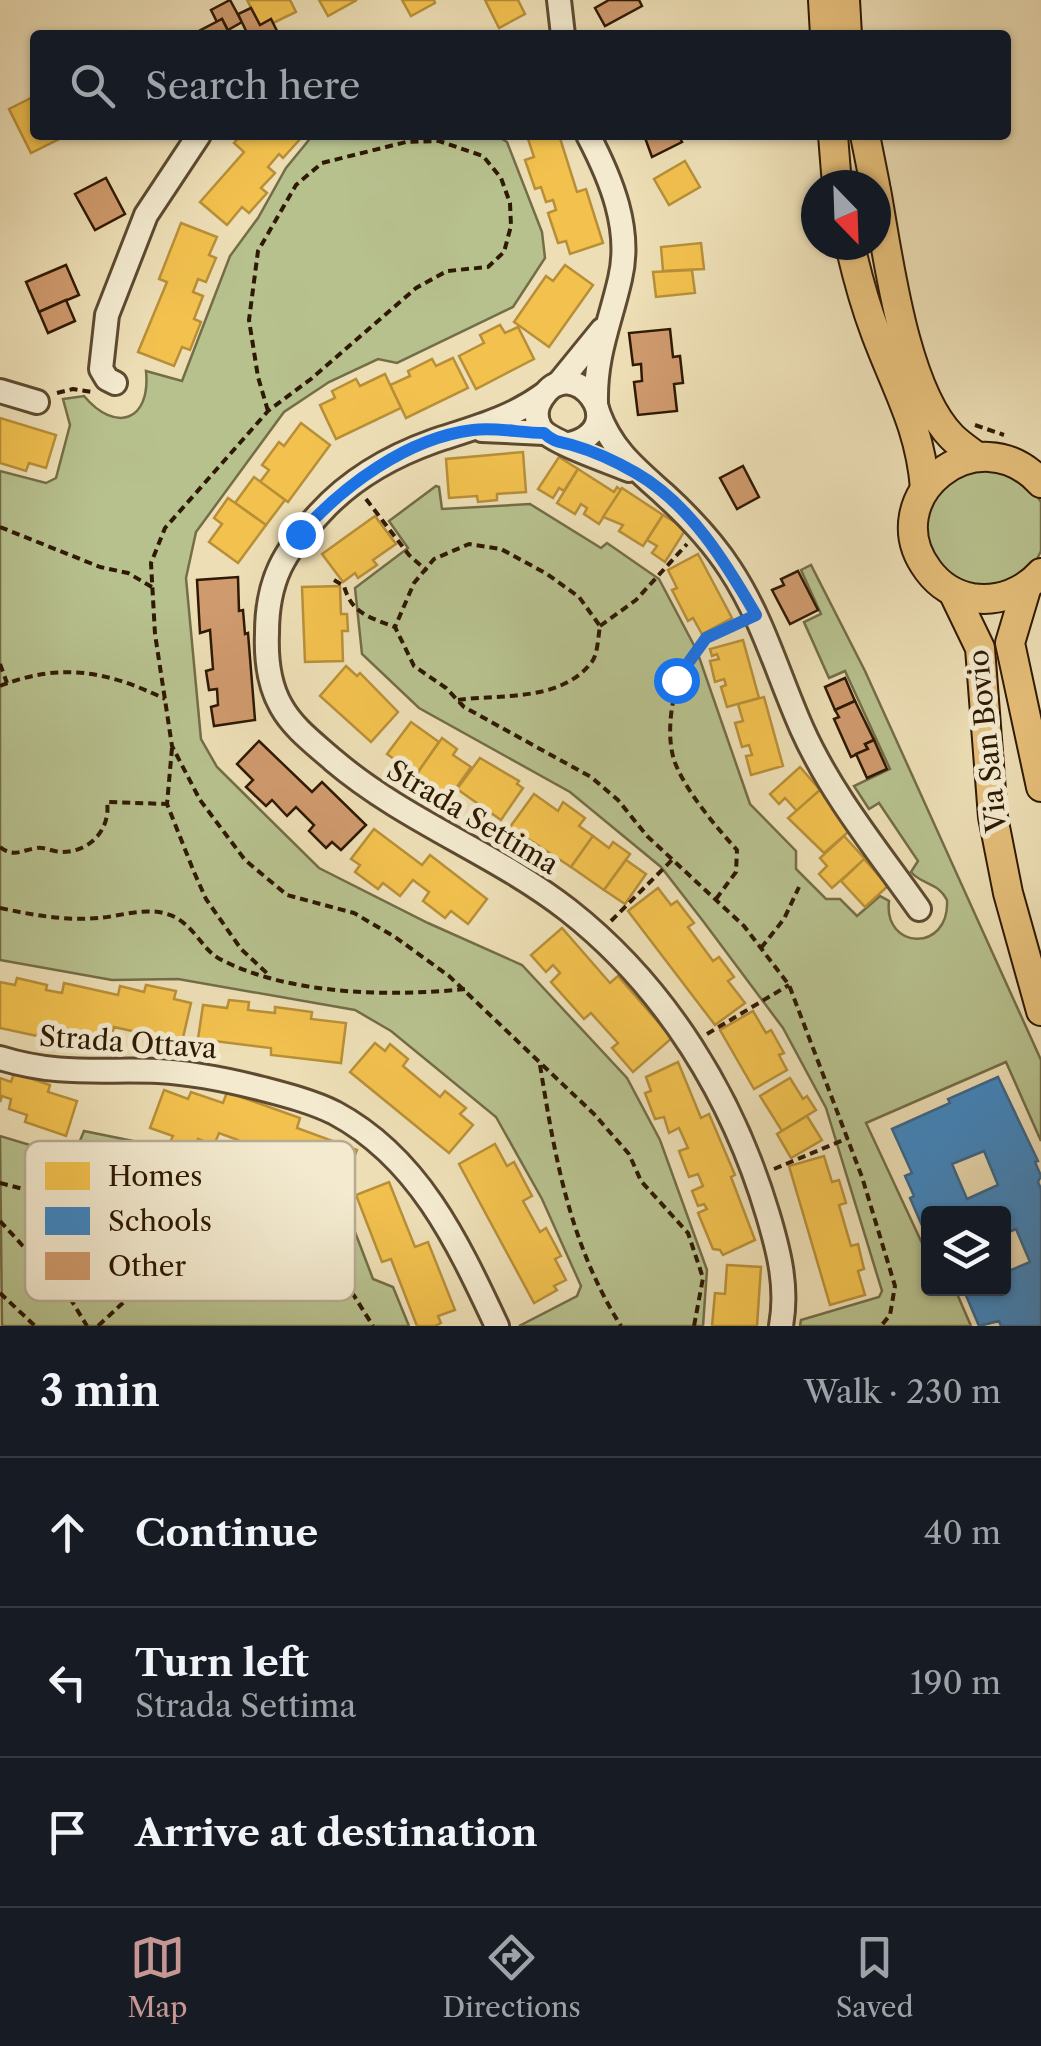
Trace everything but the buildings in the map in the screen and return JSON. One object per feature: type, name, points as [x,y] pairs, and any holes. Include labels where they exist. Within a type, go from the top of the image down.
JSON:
[{"type":"main road","points":[[822,0],[825,30]]},
{"type":"main road","points":[[845,0],[847,30]]},
{"type":"main road","points":[[833,140],[836,170]]},
{"type":"main road","points":[[867,140],[873,170]]},
{"type":"main road","name":"Via San Bovio","points":[[854,260],[871,320],[914,422],[922,454],[926,488],[914,521],[916,546],[931,575],[953,592],[986,599],[1014,593],[1034,579]]},
{"type":"main road","points":[[889,260],[899,320],[932,408],[950,435],[976,456]]},
{"type":"main road","points":[[926,488],[952,464],[976,456],[1006,459],[1041,482]]},
{"type":"main road","name":"Via San Bovio","points":[[1034,579],[1010,643],[1041,786]]},
{"type":"main road","name":"Via San Bovio","points":[[953,592],[980,648],[993,817],[1008,893],[1041,1010]]},
{"type":"street","points":[[559,0],[562,30]]},
{"type":"street","points":[[116,383],[107,379],[101,369],[107,315],[146,215],[196,140]]},
{"type":"street","name":"Strada Settima","points":[[591,140],[622,222],[624,251],[604,328],[595,382],[597,407],[606,433],[637,474]]},
{"type":"street","name":"Strada Settima","points":[[604,328],[551,389],[524,409],[391,459],[354,482],[323,509],[284,557],[269,594],[266,645],[274,690],[282,706],[314,744],[386,802],[566,909],[648,989],[691,1044],[729,1113],[756,1176],[781,1263],[781,1326]]},
{"type":"street","points":[[544,433],[537,418],[551,389],[576,384],[591,394],[597,407],[593,430],[570,444]]},
{"type":"street","points":[[0,392],[35,401]]},
{"type":"street","name":"Strada Settima","points":[[473,430],[544,433],[551,440],[570,444],[637,474],[662,492],[700,530],[729,568],[756,615],[817,759],[919,909]]},
{"type":"street","name":"Strada Ottava","points":[[0,1058],[77,1073],[158,1071],[222,1078],[332,1111],[371,1136],[405,1166],[439,1213],[497,1326]]},
{"type":"path","points":[[268,411],[250,338],[251,303],[258,252],[296,185],[322,163],[406,142],[439,141],[483,156],[501,178],[510,203],[512,226],[504,252],[488,267],[447,271],[416,288],[268,411],[165,528],[151,562],[155,634],[172,746],[167,804],[206,899],[241,949],[273,980]]},
{"type":"path","points":[[35,401],[72,389],[90,392],[116,383]]},
{"type":"path","points":[[966,422],[1010,437]]},
{"type":"path","points":[[354,482],[409,556],[427,571]]},
{"type":"path","points":[[0,527],[100,567],[128,573],[152,588]]},
{"type":"path","points":[[458,700],[558,688],[593,661],[600,626],[636,600],[700,530]]},
{"type":"path","points":[[395,628],[414,583],[434,559],[469,544],[501,549],[579,596],[600,626]]},
{"type":"path","points":[[334,580],[344,586],[349,602],[360,614],[395,628],[414,666],[458,700],[591,777],[618,800],[647,836],[716,899],[789,985],[848,1138],[895,1286],[890,1315],[880,1326]]},
{"type":"path","points":[[716,899],[736,872],[737,850],[716,826],[675,762],[671,739],[676,680],[706,638],[756,615]]},
{"type":"path","points":[[0,664],[7,684]]},
{"type":"path","points":[[0,686],[31,674],[64,670],[134,684],[165,699]]},
{"type":"path","points":[[172,746],[200,800],[245,860],[287,895],[354,914],[395,937],[466,990],[515,1036],[538,1064],[594,1114],[629,1154],[640,1181],[688,1233],[703,1278],[694,1326]]},
{"type":"path","points":[[0,848],[19,854],[38,848],[78,850],[102,832],[108,818],[107,802],[167,804]]},
{"type":"path","points":[[595,934],[674,858]]},
{"type":"path","points":[[761,948],[784,919],[799,887]]},
{"type":"path","points":[[0,908],[64,918],[142,912],[169,914],[197,932],[214,956],[283,984],[391,993],[466,990]]},
{"type":"path","points":[[691,1044],[789,985]]},
{"type":"path","points":[[538,1064],[564,1197],[588,1263],[621,1326]]},
{"type":"path","points":[[756,1176],[848,1138]]},
{"type":"path","points":[[0,1183],[25,1189]]},
{"type":"path","points":[[0,1221],[25,1248]]},
{"type":"path","points":[[0,1293],[35,1326]]},
{"type":"path","points":[[355,1299],[373,1326]]},
{"type":"path","points":[[72,1301],[87,1326]]},
{"type":"path","points":[[98,1326],[125,1301]]},
{"type":"green space","points":[[309,140],[504,140],[542,232],[545,258],[513,307],[397,363],[378,359],[329,382],[284,412],[196,532],[186,578],[201,739],[217,767],[319,868],[522,965],[627,1078],[660,1140],[707,1270],[703,1326],[519,1326],[577,1296],[581,1286],[542,1199],[496,1117],[391,1031],[355,1010],[178,979],[112,980],[0,960],[0,471],[46,483],[56,478],[70,425],[63,399],[84,396],[107,415],[119,418],[137,411],[143,402],[146,371],[182,381],[230,256],[258,218],[286,168]]},
{"type":"green space","points":[[996,467],[1031,487],[1041,502],[1041,551],[1021,577],[983,589],[946,575],[925,541],[929,502],[957,473]]},
{"type":"green space","points":[[436,486],[442,509],[530,504],[601,548],[607,543],[659,579],[697,651],[750,804],[796,851],[796,869],[826,899],[840,899],[857,916],[880,896],[889,901],[896,929],[917,939],[928,937],[945,917],[947,900],[911,872],[918,861],[879,803],[869,809],[854,786],[890,769],[845,671],[829,678],[804,622],[821,614],[801,570],[811,565],[865,671],[1041,1060],[1041,1141],[1006,1062],[866,1123],[921,1241],[921,1296],[958,1296],[971,1326],[800,1326],[801,1320],[879,1297],[882,1291],[826,1108],[783,1028],[661,867],[570,792],[419,708],[362,654],[355,588],[408,548],[389,521]]},
{"type":"green space","points":[[84,1131],[133,1141],[80,1141]]},
{"type":"green space","points":[[0,1136],[25,1144],[25,1301],[355,1301],[355,1232],[373,1279],[393,1287],[409,1326],[2,1326]]},
{"type":"route","points":[[300,534],[354,482],[391,459],[434,441],[473,430],[544,433],[551,440],[570,444],[637,474],[662,492],[729,568],[756,615],[706,638],[676,680]]}]
